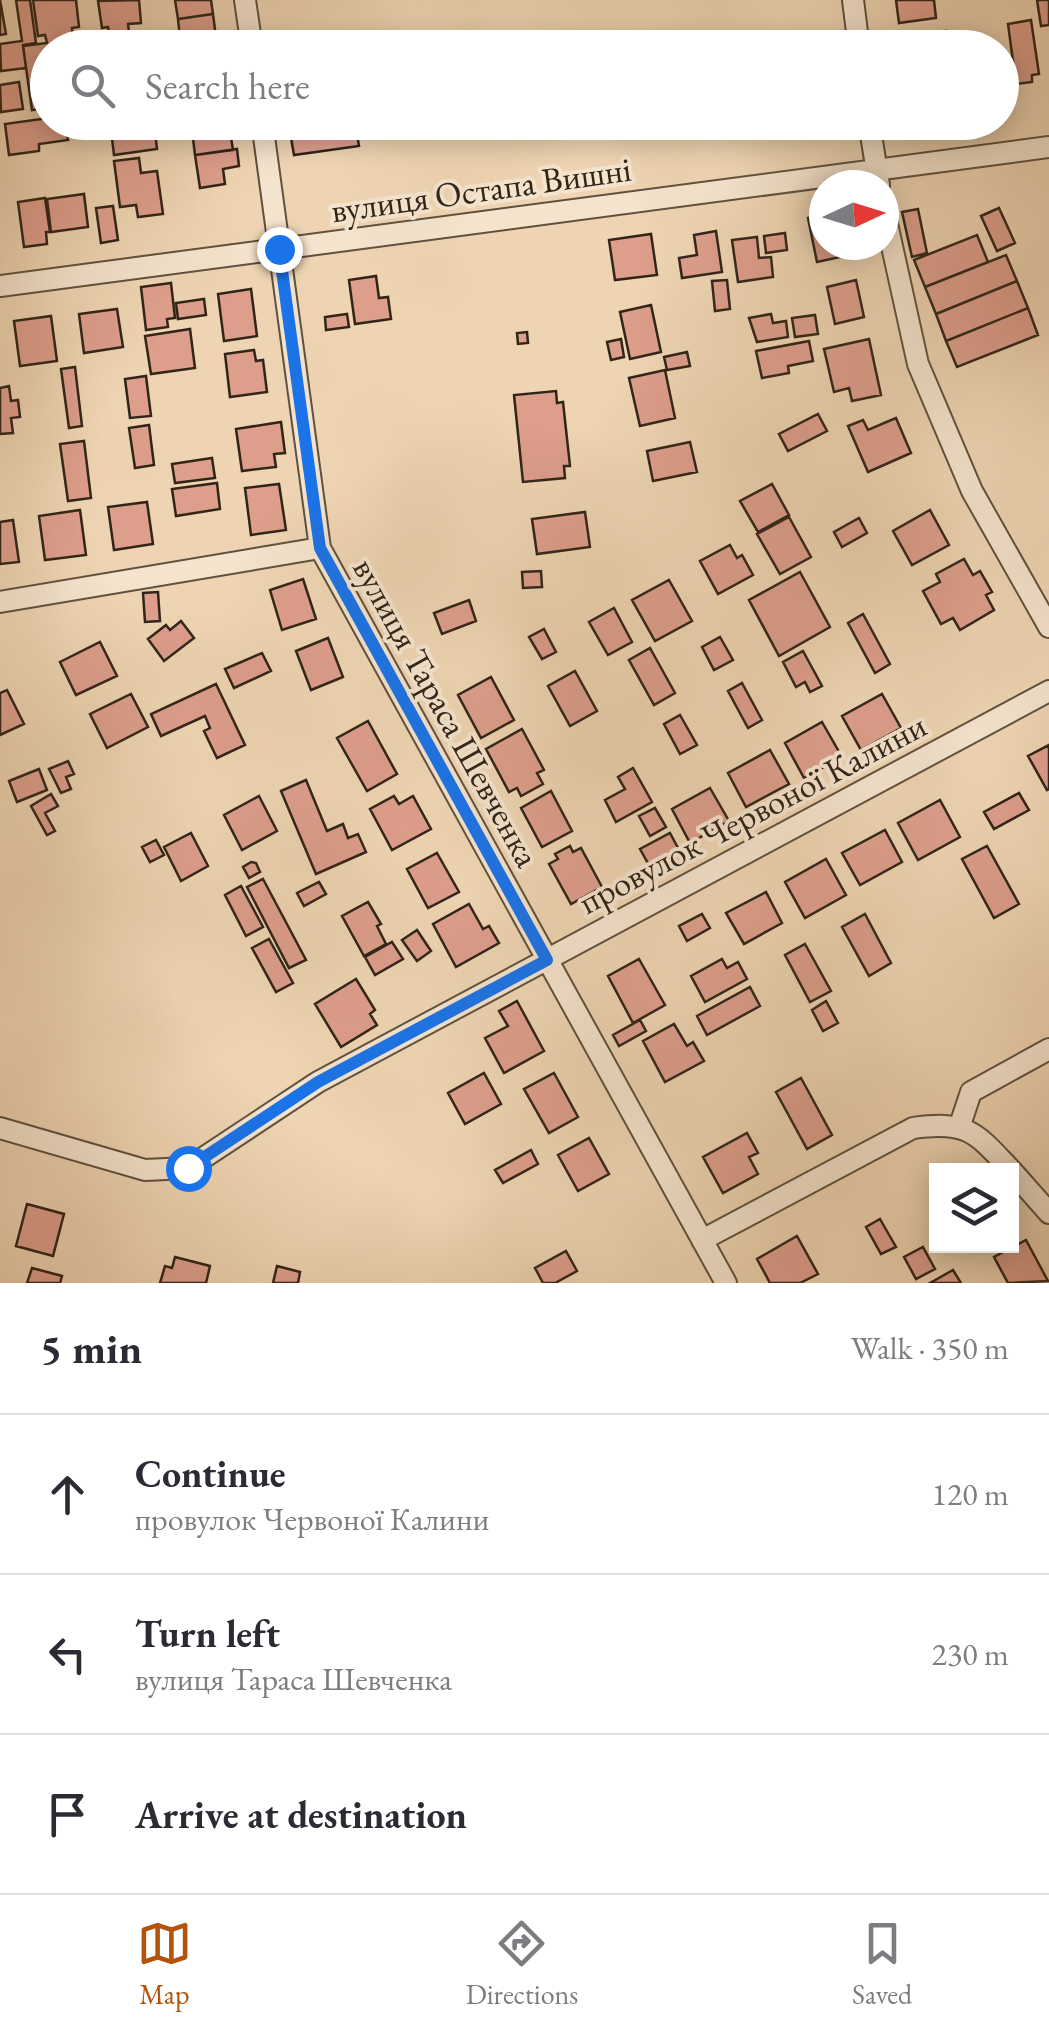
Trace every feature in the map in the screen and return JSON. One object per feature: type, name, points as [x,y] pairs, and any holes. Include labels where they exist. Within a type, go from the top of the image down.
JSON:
[{"type":"street","points":[[245,0],[249,30]]},
{"type":"street","points":[[853,0],[857,30]]},
{"type":"street","name":"вулиця Тараса Шевченка","points":[[264,140],[320,548],[702,1240],[718,1281]]},
{"type":"street","points":[[872,140],[876,170]]},
{"type":"street","name":"вулиця Остапа Вишні","points":[[899,174],[1049,147]]},
{"type":"street","name":"вулиця Остапа Вишні","points":[[0,286],[809,186]]},
{"type":"street","points":[[895,260],[918,364],[972,491],[1049,627]]},
{"type":"street","points":[[0,602],[320,548]]},
{"type":"street","name":"провулок Червоної Калини","points":[[0,1128],[145,1170],[188,1168],[318,1082],[1049,691]]},
{"type":"street","points":[[959,1128],[971,1092],[1049,1049]]},
{"type":"street","points":[[702,1240],[913,1128],[936,1125],[978,1135],[1004,1163]]},
{"type":"street","points":[[1019,1180],[1049,1212]]},
{"type":"building","points":[[0,0],[6,34],[0,35]]},
{"type":"building","points":[[16,0],[30,0],[34,30],[30,30],[30,44],[23,45],[26,68],[1,71],[0,44],[22,41]]},
{"type":"building","points":[[33,0],[76,0],[79,27],[37,30]]},
{"type":"building","points":[[139,0],[141,23],[128,24],[129,30],[102,28],[98,1]]},
{"type":"building","points":[[175,0],[211,0],[213,14],[178,19]]},
{"type":"building","points":[[896,0],[934,0],[936,18],[899,23]]},
{"type":"building","points":[[1037,0],[1049,0],[1049,25],[1041,26]]},
{"type":"building","points":[[213,14],[215,30],[179,30],[178,19]]},
{"type":"building","points":[[1031,20],[1039,74],[1032,75],[1032,82],[1019,84],[1019,30],[1009,30],[1008,24]]},
{"type":"building","points":[[30,45],[30,96],[23,46]]},
{"type":"building","points":[[19,82],[23,109],[1,112],[0,85]]},
{"type":"building","points":[[30,121],[30,140],[68,140],[39,144],[39,151],[9,155],[5,124]]},
{"type":"building","points":[[112,140],[156,140],[157,149],[114,155]]},
{"type":"building","points":[[193,140],[231,140],[233,150],[195,155]]},
{"type":"building","points":[[291,140],[358,140],[359,146],[294,155]]},
{"type":"building","points":[[237,149],[239,166],[223,169],[225,184],[200,188],[195,155]]},
{"type":"building","points":[[139,158],[141,173],[157,171],[163,214],[138,217],[136,205],[120,207],[114,161]]},
{"type":"building","points":[[84,194],[88,227],[51,232],[47,199]]},
{"type":"building","points":[[45,198],[50,232],[46,232],[47,244],[24,247],[18,202]]},
{"type":"building","points":[[113,206],[118,240],[101,243],[96,208]]},
{"type":"building","points":[[999,208],[1015,243],[997,251],[981,216]]},
{"type":"building","points":[[918,209],[927,253],[912,257],[902,212]]},
{"type":"building","points":[[716,231],[722,272],[682,278],[679,258],[697,255],[694,235]]},
{"type":"building","points":[[785,233],[787,250],[766,253],[764,236]]},
{"type":"building","points":[[651,234],[657,275],[615,280],[609,240]]},
{"type":"building","points":[[977,235],[988,262],[925,287],[914,260]]},
{"type":"building","points":[[757,237],[759,258],[771,257],[773,277],[738,282],[732,240]]},
{"type":"building","points":[[1006,255],[1017,281],[936,314],[925,287]]},
{"type":"building","points":[[376,276],[379,298],[388,297],[391,319],[355,324],[349,280]]},
{"type":"building","points":[[727,280],[730,309],[715,311],[712,281]]},
{"type":"building","points":[[856,280],[864,317],[835,324],[827,287]]},
{"type":"building","points":[[1017,281],[1028,308],[946,341],[936,314]]},
{"type":"building","points":[[171,283],[175,318],[167,319],[168,327],[146,330],[141,287]]},
{"type":"building","points":[[251,289],[257,336],[224,341],[218,294]]},
{"type":"building","points":[[204,299],[206,315],[178,319],[176,303]]},
{"type":"building","points":[[651,305],[661,352],[630,359],[620,312]]},
{"type":"building","points":[[1028,308],[1038,335],[957,367],[946,341]]},
{"type":"building","points":[[117,309],[123,347],[84,353],[79,314]]},
{"type":"building","points":[[347,314],[349,327],[326,330],[325,317]]},
{"type":"building","points":[[771,314],[773,323],[786,321],[788,337],[757,342],[749,318]]},
{"type":"building","points":[[815,315],[818,334],[795,337],[792,318]]},
{"type":"building","points":[[51,316],[57,361],[20,366],[14,321]]},
{"type":"building","points":[[190,329],[195,368],[151,374],[145,336]]},
{"type":"building","points":[[527,332],[528,343],[518,344],[517,333]]},
{"type":"building","points":[[621,339],[624,357],[611,360],[607,342]]},
{"type":"building","points":[[869,339],[881,395],[852,401],[849,388],[834,392],[824,349]]},
{"type":"building","points":[[809,341],[813,361],[788,366],[789,373],[762,378],[756,351]]},
{"type":"building","points":[[254,350],[256,361],[263,360],[267,392],[230,397],[225,354]]},
{"type":"building","points":[[687,352],[690,366],[667,370],[664,357]]},
{"type":"building","points":[[75,367],[82,426],[69,428],[61,369]]},
{"type":"building","points":[[665,370],[675,418],[640,426],[629,378]]},
{"type":"building","points":[[146,376],[151,416],[130,418],[125,379]]},
{"type":"building","points":[[9,386],[11,401],[18,400],[20,417],[11,418],[13,433],[0,434],[0,388]]},
{"type":"building","points":[[556,391],[557,403],[563,402],[570,466],[564,466],[565,478],[523,482],[514,395]]},
{"type":"building","points":[[818,414],[827,431],[788,451],[779,434]]},
{"type":"building","points":[[896,418],[911,453],[868,472],[848,426],[863,420],[868,430]]},
{"type":"building","points":[[281,422],[285,453],[274,454],[276,467],[242,471],[236,429]]},
{"type":"building","points":[[149,425],[154,465],[135,468],[129,428]]},
{"type":"building","points":[[84,441],[91,498],[68,501],[60,444]]},
{"type":"building","points":[[690,442],[697,472],[653,481],[647,451]]},
{"type":"building","points":[[212,458],[215,478],[175,483],[172,464]]},
{"type":"building","points":[[217,483],[220,509],[176,516],[172,489]]},
{"type":"building","points":[[279,484],[286,530],[251,535],[245,488]]},
{"type":"building","points":[[772,484],[789,515],[758,532],[740,501]]},
{"type":"building","points":[[147,502],[153,544],[114,550],[108,507]]},
{"type":"building","points":[[80,510],[86,555],[45,560],[39,516]]},
{"type":"building","points":[[930,510],[949,545],[912,565],[893,531]]},
{"type":"building","points":[[585,512],[590,547],[537,554],[532,519]]},
{"type":"building","points":[[789,517],[811,557],[780,574],[757,534]]},
{"type":"building","points":[[859,518],[867,533],[842,547],[834,532]]},
{"type":"building","points":[[13,520],[19,562],[0,564],[0,522]]},
{"type":"building","points":[[730,545],[737,558],[742,555],[753,575],[718,594],[700,561]]},
{"type":"building","points":[[964,559],[973,575],[980,571],[992,592],[986,595],[994,610],[960,630],[953,618],[941,624],[923,591],[940,582],[936,574]]},
{"type":"building","points":[[541,571],[542,587],[523,588],[522,572]]},
{"type":"building","points":[[800,572],[830,627],[779,656],[749,600]]},
{"type":"building","points":[[303,579],[316,619],[282,630],[270,590]]},
{"type":"building","points":[[669,580],[692,621],[655,641],[632,600]]},
{"type":"building","points":[[158,592],[160,621],[145,622],[143,593]]},
{"type":"building","points":[[469,600],[476,621],[442,634],[434,613]]},
{"type":"building","points":[[614,608],[632,642],[608,655],[589,622]]},
{"type":"building","points":[[863,614],[890,664],[875,673],[848,623]]},
{"type":"building","points":[[181,621],[194,638],[164,661],[148,639],[166,625],[170,630]]},
{"type":"building","points":[[544,629],[556,652],[542,659],[529,637]]},
{"type":"building","points":[[720,637],[733,660],[714,670],[702,647]]},
{"type":"building","points":[[328,638],[343,677],[311,690],[296,651]]},
{"type":"building","points":[[100,642],[117,676],[76,695],[60,662]]},
{"type":"building","points":[[650,648],[675,693],[654,705],[629,660]]},
{"type":"building","points":[[803,651],[822,686],[810,692],[805,682],[796,687],[783,662]]},
{"type":"building","points":[[262,653],[271,671],[234,688],[225,669]]},
{"type":"building","points":[[575,671],[597,711],[570,726],[548,686]]},
{"type":"building","points":[[491,677],[514,720],[481,738],[458,695]]},
{"type":"building","points":[[742,683],[762,720],[748,728],[728,691]]},
{"type":"building","points":[[216,684],[245,745],[217,758],[204,731],[210,728],[205,716],[161,736],[151,714]]},
{"type":"building","points":[[7,690],[24,724],[0,735],[0,693]]},
{"type":"building","points":[[131,694],[148,727],[107,748],[90,714]]},
{"type":"building","points":[[882,694],[901,728],[861,750],[842,716]]},
{"type":"building","points":[[680,715],[697,745],[680,754],[664,724]]},
{"type":"building","points":[[368,721],[397,774],[367,791],[337,738]]},
{"type":"building","points":[[822,722],[842,757],[804,778],[785,743]]},
{"type":"building","points":[[522,729],[544,770],[537,773],[543,784],[521,796],[517,788],[509,792],[486,749]]},
{"type":"building","points":[[1049,745],[1049,789],[1047,790],[1028,756]]},
{"type":"building","points":[[770,750],[789,784],[746,807],[728,773]]},
{"type":"building","points":[[68,761],[74,774],[66,777],[71,789],[61,793],[49,769]]},
{"type":"building","points":[[633,768],[652,802],[616,822],[605,800],[625,789],[618,777]]},
{"type":"building","points":[[39,769],[47,790],[17,802],[9,781]]},
{"type":"building","points":[[306,780],[327,831],[343,824],[348,838],[358,834],[366,852],[316,874],[281,791]]},
{"type":"building","points":[[710,788],[729,821],[690,843],[672,809]]},
{"type":"building","points":[[551,791],[572,831],[542,847],[521,808]]},
{"type":"building","points":[[1019,793],[1029,810],[994,829],[984,812]]},
{"type":"building","points":[[51,794],[58,806],[45,813],[55,831],[47,835],[31,806]]},
{"type":"building","points":[[259,796],[277,831],[242,850],[224,815]]},
{"type":"building","points":[[394,796],[399,804],[413,796],[431,829],[392,850],[370,809]]},
{"type":"building","points":[[940,800],[960,837],[918,860],[898,823]]},
{"type":"building","points":[[655,808],[666,827],[650,836],[639,816]]},
{"type":"building","points":[[885,830],[902,862],[860,885],[842,853]]},
{"type":"building","points":[[191,833],[208,866],[181,881],[164,847]]},
{"type":"building","points":[[670,833],[686,863],[671,871],[664,857],[649,865],[640,849]]},
{"type":"building","points":[[156,840],[164,855],[150,862],[142,847]]},
{"type":"building","points":[[570,846],[573,852],[581,848],[602,887],[571,904],[549,864],[558,859],[555,854]]},
{"type":"building","points":[[987,846],[1019,904],[994,918],[962,859]]},
{"type":"building","points":[[437,853],[459,892],[428,908],[407,869]]},
{"type":"building","points":[[826,859],[846,895],[805,918],[785,882]]},
{"type":"building","points":[[256,863],[260,872],[249,878],[243,867]]},
{"type":"building","points":[[263,879],[306,960],[289,968],[247,887]]},
{"type":"building","points":[[319,882],[326,894],[304,906],[297,893]]},
{"type":"building","points":[[241,886],[263,927],[246,936],[225,895]]},
{"type":"building","points":[[766,892],[782,923],[744,944],[726,913]]},
{"type":"building","points":[[368,902],[381,924],[377,926],[386,944],[364,956],[342,916]]},
{"type":"building","points":[[469,904],[483,929],[489,926],[499,943],[456,967],[433,924]]},
{"type":"building","points":[[702,914],[710,928],[687,941],[679,926]]},
{"type":"building","points":[[865,914],[891,963],[869,976],[842,927]]},
{"type":"building","points":[[417,930],[431,951],[417,961],[402,940]]},
{"type":"building","points":[[269,939],[293,983],[276,992],[252,948]]},
{"type":"building","points":[[392,942],[403,959],[375,975],[365,957]]},
{"type":"building","points":[[805,944],[831,991],[810,1002],[785,955]]},
{"type":"building","points":[[639,959],[665,1005],[633,1023],[608,976]]},
{"type":"building","points":[[722,959],[727,968],[738,962],[747,979],[705,1002],[691,976]]},
{"type":"building","points":[[356,979],[375,1010],[370,1014],[377,1025],[341,1047],[315,1004]]},
{"type":"building","points":[[750,987],[760,1006],[707,1035],[697,1016]]},
{"type":"building","points":[[517,1001],[544,1051],[504,1073],[485,1038],[508,1026],[499,1011]]},
{"type":"building","points":[[826,1001],[838,1023],[823,1031],[812,1010]]},
{"type":"building","points":[[640,1020],[646,1031],[619,1046],[613,1035]]},
{"type":"building","points":[[674,1024],[687,1046],[693,1042],[704,1061],[665,1082],[643,1041]]},
{"type":"building","points":[[484,1073],[501,1104],[465,1124],[448,1093]]},
{"type":"building","points":[[554,1073],[578,1117],[549,1133],[524,1089]]},
{"type":"building","points":[[801,1078],[832,1135],[807,1149],[776,1092]]},
{"type":"building","points":[[747,1133],[758,1153],[749,1157],[758,1174],[723,1193],[703,1157]]},
{"type":"building","points":[[589,1138],[609,1174],[578,1191],[558,1155]]},
{"type":"building","points":[[531,1150],[538,1164],[503,1183],[495,1170]]},
{"type":"building","points":[[27,1204],[64,1214],[53,1256],[16,1246]]},
{"type":"building","points":[[880,1219],[896,1247],[881,1254],[866,1227]]},
{"type":"building","points":[[797,1236],[818,1274],[800,1283],[770,1283],[757,1259]]},
{"type":"building","points":[[1026,1240],[1048,1281],[1008,1283],[994,1257],[1019,1253],[1019,1244]]},
{"type":"building","points":[[923,1247],[935,1269],[916,1279],[904,1257]]},
{"type":"building","points":[[566,1251],[577,1271],[555,1283],[543,1283],[535,1268]]},
{"type":"building","points":[[175,1257],[210,1266],[206,1283],[160,1283],[165,1266],[172,1268]]},
{"type":"building","points":[[277,1266],[300,1272],[298,1283],[273,1283]]},
{"type":"building","points":[[32,1268],[62,1276],[60,1283],[27,1283]]},
{"type":"building","points":[[953,1270],[961,1283],[930,1283]]},
{"type":"route","points":[[188,1168],[318,1082],[547,960],[320,548],[279,249]]}]
